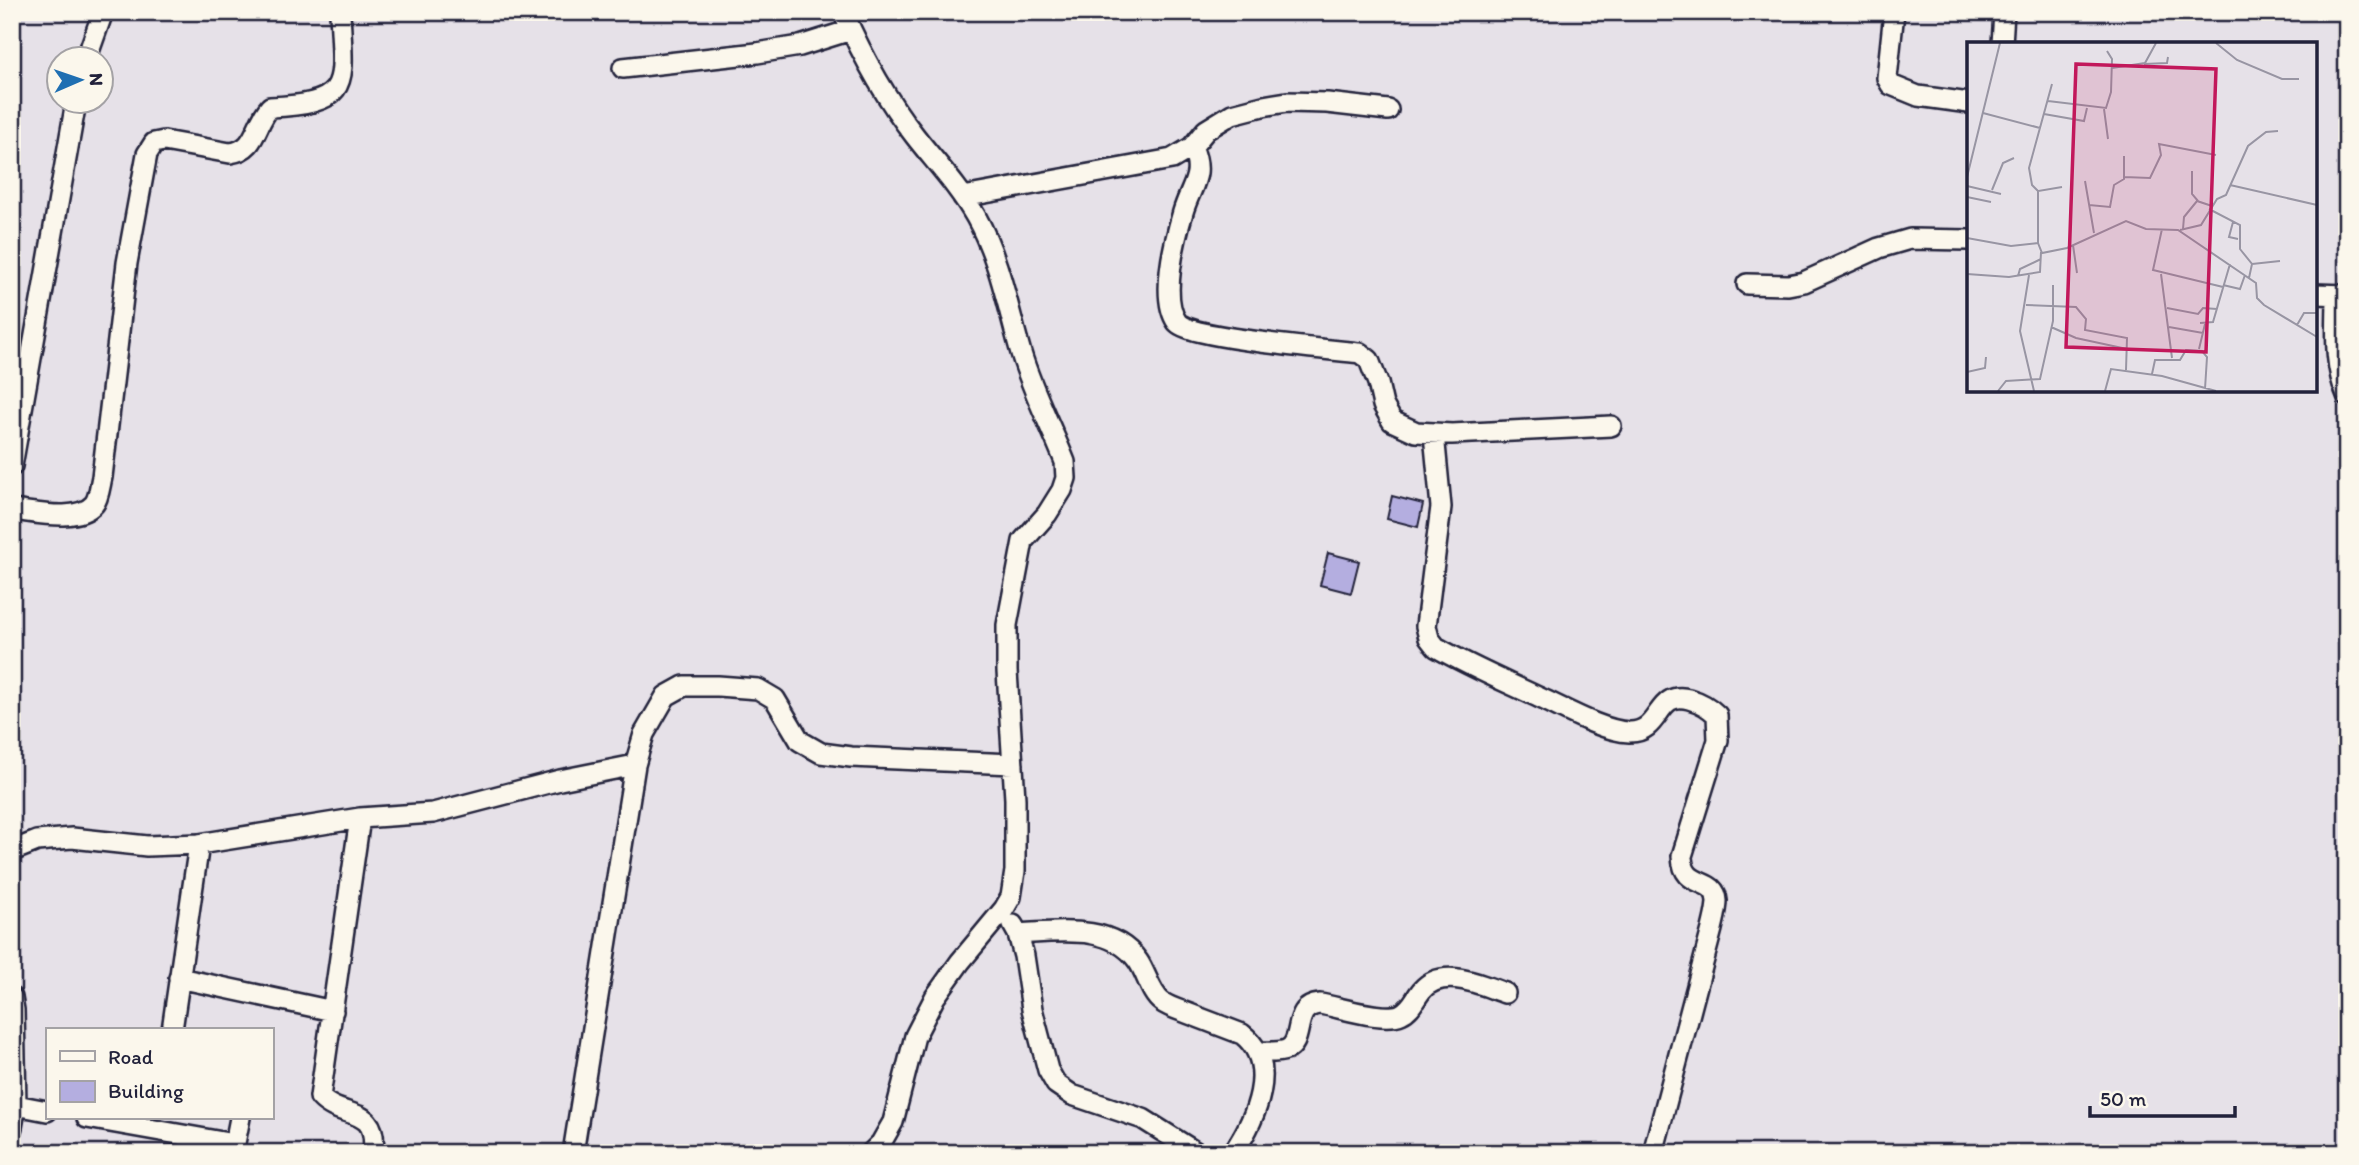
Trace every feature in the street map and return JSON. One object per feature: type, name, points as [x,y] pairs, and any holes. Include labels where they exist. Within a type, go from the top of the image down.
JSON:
[{"type":"street","points":[[91,46],[103,12]]},
{"type":"street","points":[[12,510],[68,515],[82,513],[95,503],[102,477],[127,263],[147,154],[154,143],[164,141],[230,153],[239,152],[248,147],[263,115],[271,107],[314,103],[330,96],[338,88],[342,71],[340,12]]},
{"type":"street","points":[[1895,12],[1887,78],[1891,85],[1918,96],[1967,103]]},
{"type":"street","points":[[2002,42],[2004,12]]},
{"type":"street","points":[[623,68],[800,46],[847,21],[863,55],[913,135],[963,197],[977,220],[996,267],[1022,356],[1065,462],[1066,478],[1062,490],[1023,541],[1007,625],[1016,871],[1011,897],[935,997],[915,1035],[893,1122],[881,1143],[871,1153]]},
{"type":"street","points":[[963,197],[1172,159],[1192,147],[1206,130],[1232,114],[1264,106],[1287,102],[1326,103],[1388,110]]},
{"type":"street","points":[[12,466],[74,116]]},
{"type":"street","points":[[1192,147],[1199,167],[1180,225],[1169,288],[1169,303],[1178,323],[1186,328],[1214,334],[1293,347],[1360,354],[1369,360],[1375,372],[1383,405],[1392,421],[1416,432],[1434,434],[1611,426]]},
{"type":"street","points":[[1747,284],[1788,285],[1804,282],[1879,248],[1902,241],[1967,240]]},
{"type":"street","points":[[2317,294],[2342,295],[2337,355],[2347,395]]},
{"type":"street","points":[[1434,434],[1441,506],[1426,626],[1429,638],[1436,647],[1591,721],[1627,732],[1642,730],[1650,725],[1666,701],[1673,698],[1697,701],[1717,715],[1718,740],[1682,856],[1682,867],[1686,875],[1709,886],[1715,893],[1717,903],[1653,1153]]},
{"type":"street","points":[[573,1153],[635,765],[644,734],[666,696],[684,687],[758,689],[775,699],[800,741],[821,753],[851,757],[1013,764]]},
{"type":"street","points":[[12,851],[37,841],[72,838],[147,846],[199,844],[360,818],[433,813],[560,780],[635,765]]},
{"type":"street","points":[[360,818],[320,1097],[327,1105],[365,1118],[372,1127],[373,1153]]},
{"type":"street","points":[[172,1028],[199,844]]},
{"type":"street","points":[[1004,909],[1018,934],[1032,1009],[1048,1070],[1056,1084],[1072,1095],[1143,1119],[1192,1151]]},
{"type":"street","points":[[1018,934],[1080,932],[1118,943],[1131,951],[1150,986],[1163,1003],[1242,1034],[1252,1041],[1261,1062],[1261,1083],[1255,1113],[1233,1153]]},
{"type":"street","points":[[179,978],[333,1012]]},
{"type":"street","points":[[1258,1052],[1285,1051],[1290,1048],[1303,1014],[1312,1004],[1387,1017],[1400,1014],[1412,1006],[1432,981],[1449,978],[1466,979],[1505,993]]},
{"type":"street","points":[[12,999],[16,1105],[12,1127]]},
{"type":"street","points":[[16,1105],[46,1111]]},
{"type":"street","points":[[111,1120],[158,1124],[234,1148],[240,1120]]},
{"type":"building","points":[[1392,496],[1423,504],[1418,527],[1387,519]]},
{"type":"building","points":[[1328,553],[1359,561],[1351,593],[1320,585]]}]
